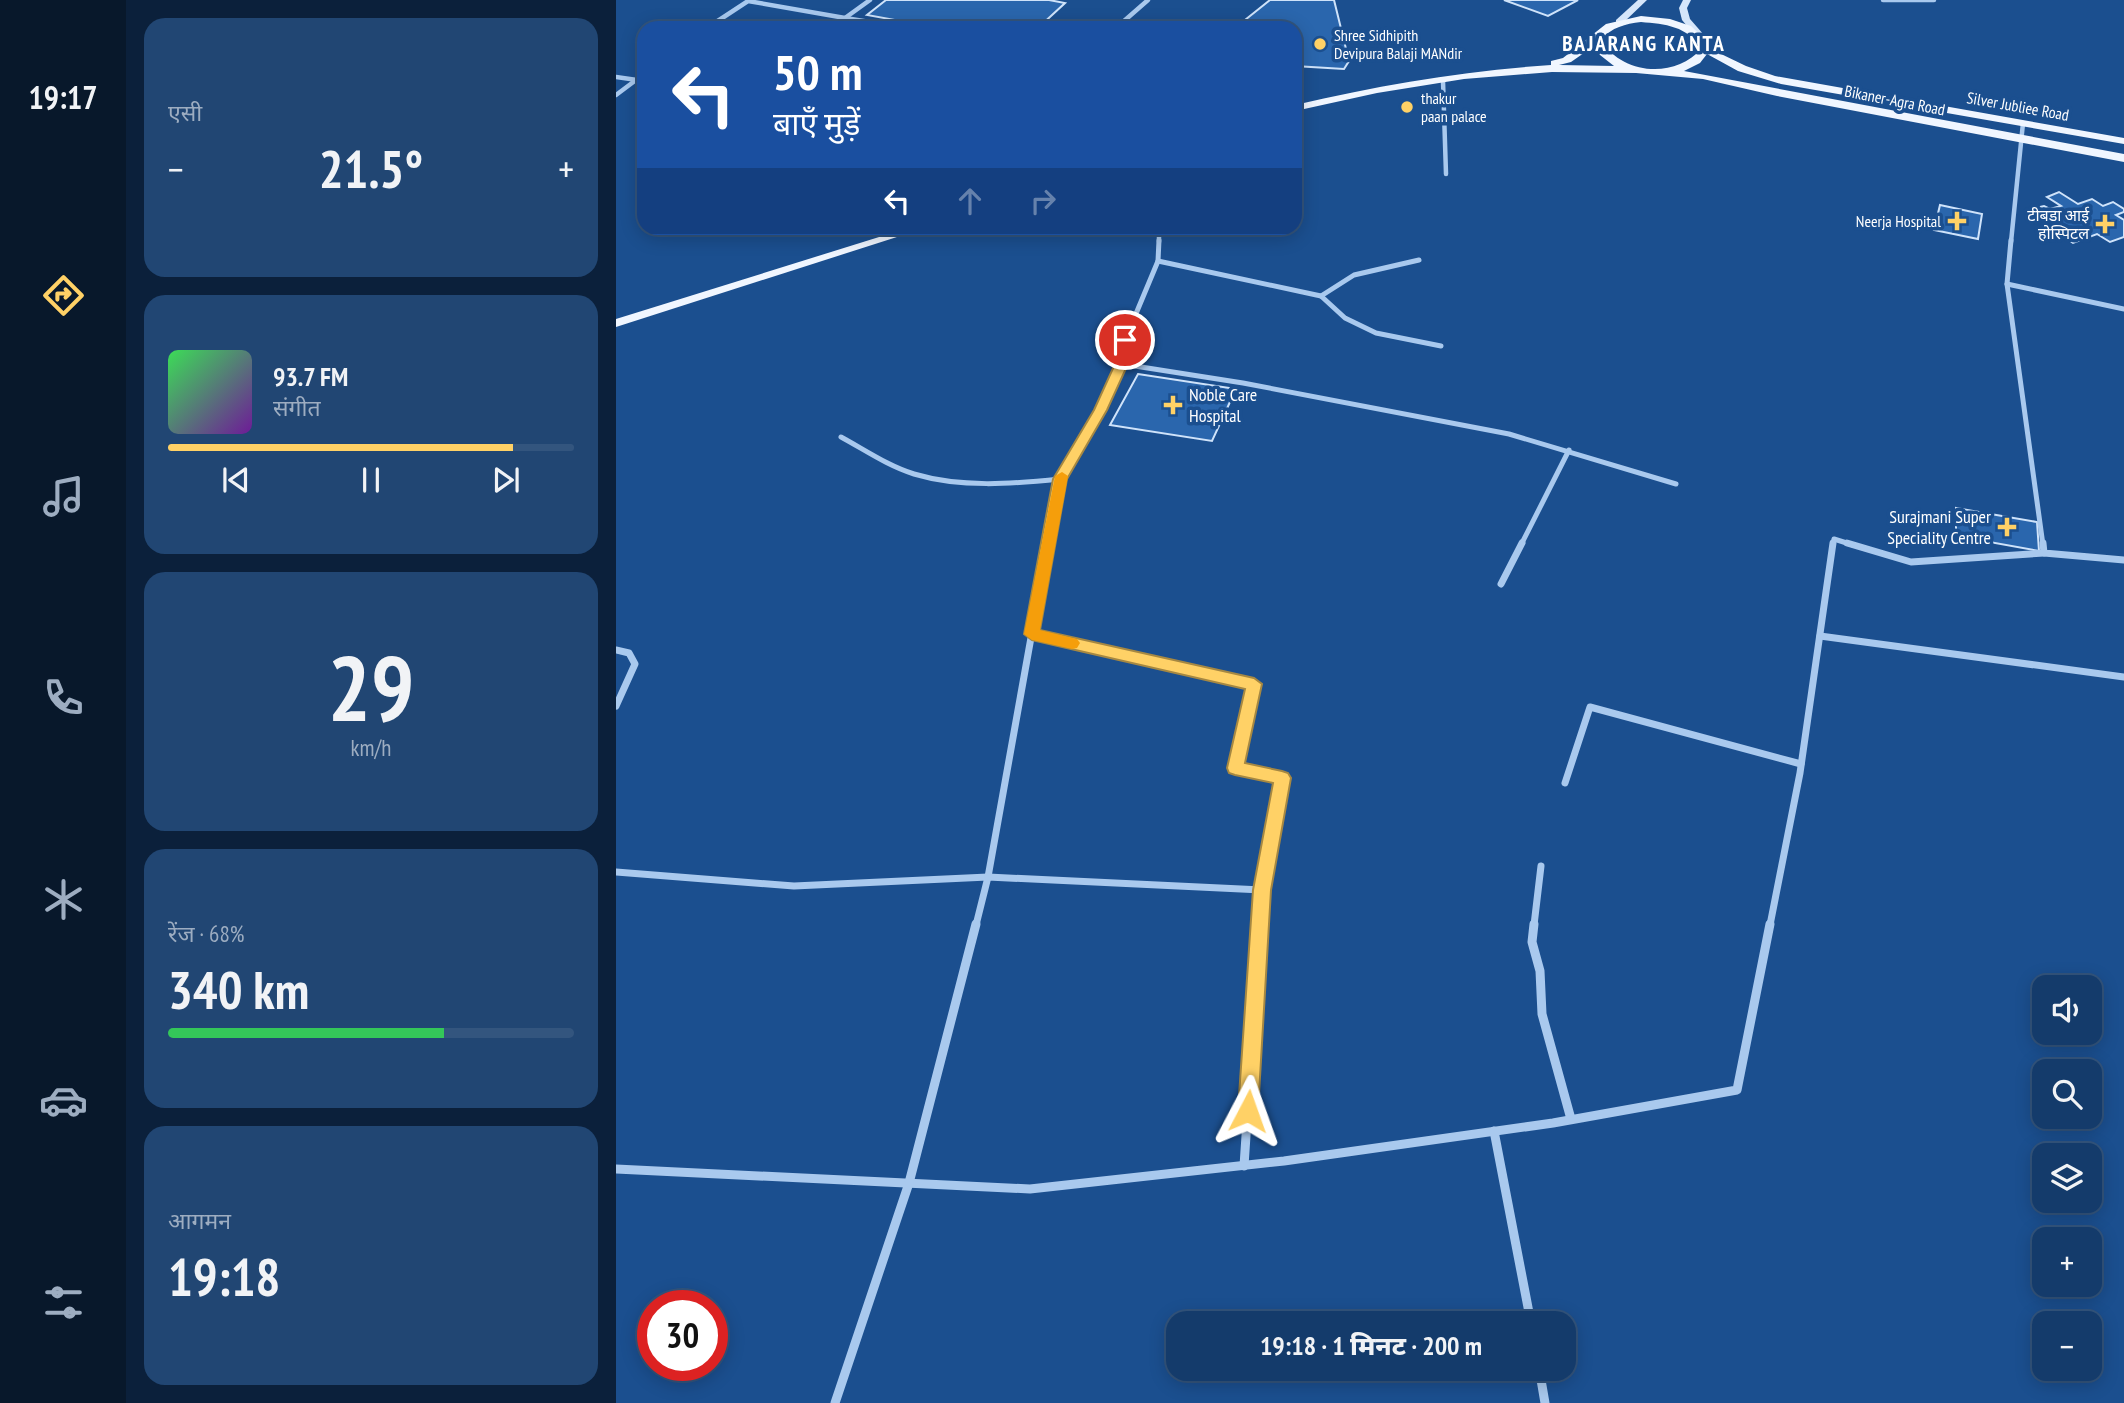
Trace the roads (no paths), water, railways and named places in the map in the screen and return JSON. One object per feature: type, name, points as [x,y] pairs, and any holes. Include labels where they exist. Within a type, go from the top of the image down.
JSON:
[{"type":"main road","points":[[1535,69],[1567,60],[1596,40],[1603,29],[1619,22],[1641,19],[1665,21],[1686,27],[1701,37],[1706,49],[1700,60],[1684,68],[1661,72]]},
{"type":"main road","points":[[1596,40],[1600,52],[1614,62],[1636,69]]},
{"type":"main road","name":"Silver Jubliee Road","points":[[1706,49],[1726,63],[1781,81],[2124,141]]},
{"type":"main road","points":[[1302,107],[1443,81],[1535,69],[1636,69]]},
{"type":"main road","name":"Bikaner-Agra Road","points":[[1636,69],[1703,76],[2020,140],[2124,158]]},
{"type":"main road","points":[[616,323],[897,235]]},
{"type":"street","points":[[845,18],[870,0]]},
{"type":"street","points":[[1124,21],[1148,0]]},
{"type":"street","points":[[1619,22],[1643,0]]},
{"type":"street","points":[[1688,0],[1683,8],[1686,20],[1701,37]]},
{"type":"street","points":[[1883,0],[1934,0]]},
{"type":"street","points":[[717,21],[748,1],[864,21]]},
{"type":"street","points":[[616,76],[636,80]]},
{"type":"street","points":[[616,95],[636,80]]},
{"type":"street","points":[[1443,81],[1446,174]]},
{"type":"street","points":[[2023,123],[2007,284],[2044,553]]},
{"type":"street","points":[[835,1403],[909,1183],[988,877],[1060,479],[1100,410],[1122,364],[1125,340],[1158,261],[1159,235]]},
{"type":"street","points":[[1321,296],[1333,284],[1356,271],[1419,260]]},
{"type":"street","points":[[1158,261],[1321,296],[1345,318],[1376,333],[1441,346]]},
{"type":"street","points":[[2007,284],[2124,309]]},
{"type":"street","points":[[1122,364],[1243,383],[1483,429],[1570,450],[1676,484]]},
{"type":"street","points":[[841,438],[912,473],[962,484],[1021,484],[1060,479]]},
{"type":"street","points":[[1501,584],[1570,450]]},
{"type":"street","points":[[616,1169],[1030,1189],[1244,1166],[1494,1131],[1737,1090],[1801,764],[1835,539],[1911,562],[2044,553],[2124,560]]},
{"type":"street","points":[[1032,634],[1254,684],[1235,768],[1282,778],[1262,890],[1244,1166]]},
{"type":"street","points":[[1820,636],[2124,677]]},
{"type":"street","points":[[616,650],[629,653],[635,664],[616,706]]},
{"type":"street","points":[[1565,783],[1590,707],[1801,764]]},
{"type":"street","points":[[1541,866],[1532,942],[1540,971],[1542,1014],[1571,1119]]},
{"type":"street","points":[[616,872],[794,886],[988,877],[1262,890]]},
{"type":"street","points":[[1494,1131],[1529,1311]]},
{"type":"street","points":[[1541,1381],[1545,1403]]},
{"type":"place","name":"Shree Sidhipith Devipura Balaji MANdir","points":[[1320,44]]},
{"type":"place","name":"thakur paan palace","points":[[1407,107]]},
{"type":"place","name":"Neerja Hospital","points":[[1957,221]]},
{"type":"place","name":"टीबड़ा आई होस्पिटल","points":[[2105,224]]},
{"type":"place","name":"Noble Care Hospital","points":[[1173,405]]},
{"type":"place","name":"Surajmani Super Speciality Centre","points":[[2007,527]]},
{"type":"district","name":"BAJARANG KANTA","points":[[1644,44]]}]
